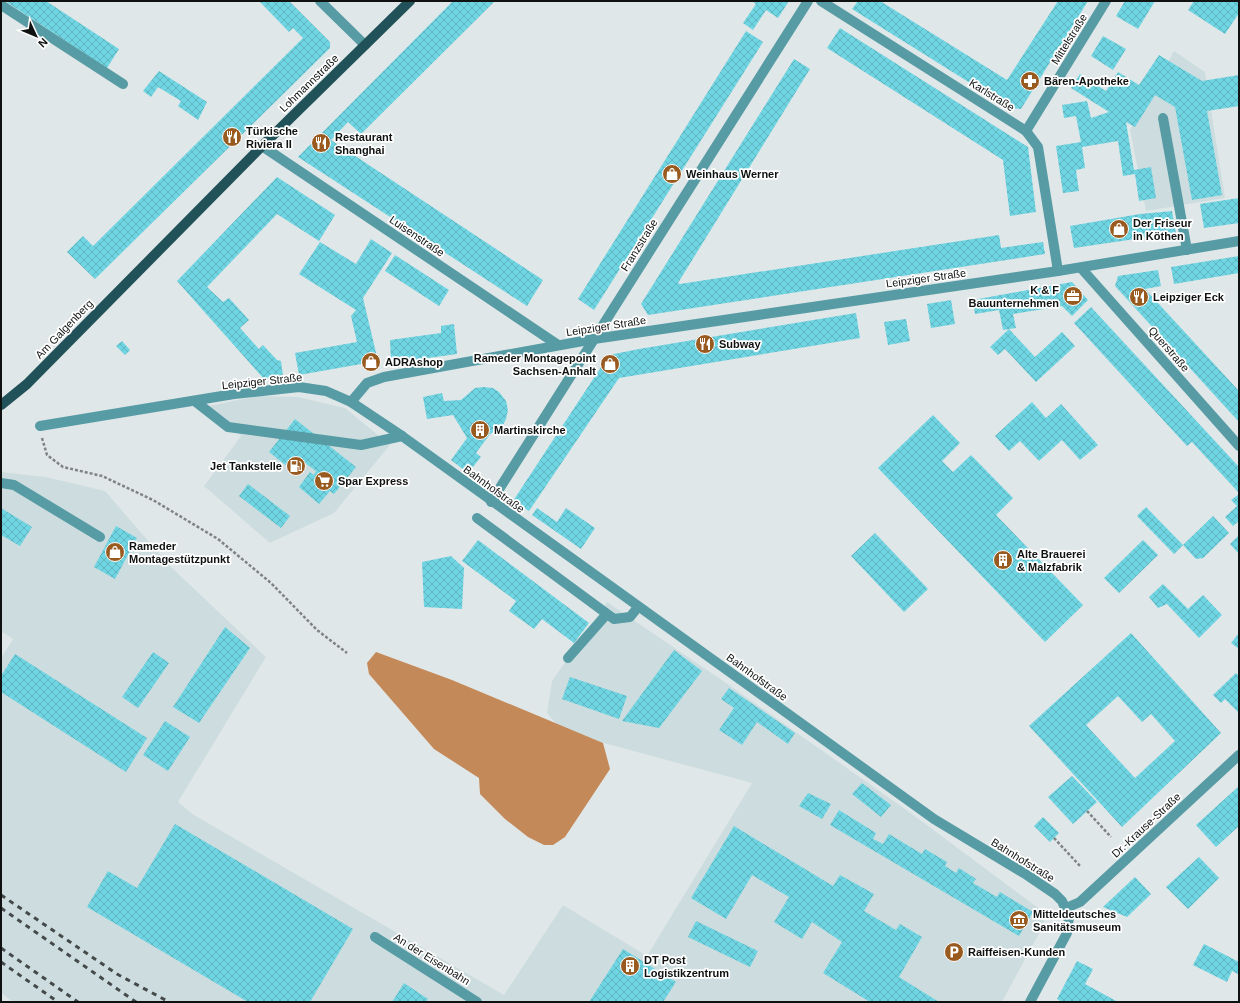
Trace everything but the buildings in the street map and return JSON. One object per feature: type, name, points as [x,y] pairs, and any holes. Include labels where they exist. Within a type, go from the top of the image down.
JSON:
[{"type":"main road","name":"Lohmannstraße","points":[[141,268],[262,146],[410,1]]},
{"type":"main road","name":"Am Galgenberg","points":[[1,405],[27,384],[141,268]]},
{"type":"street","points":[[320,1],[365,45]]},
{"type":"street","name":"Franzstraße","points":[[491,502],[808,1]]},
{"type":"street","name":"Karlstraße","points":[[821,1],[1026,131],[1038,147],[1058,271]]},
{"type":"street","name":"Mittelstraße","points":[[1026,131],[1106,1]]},
{"type":"street","points":[[1,5],[123,84]]},
{"type":"street","points":[[1163,118],[1187,250]]},
{"type":"street","name":"Luisenstraße","points":[[262,146],[558,345]]},
{"type":"street","name":"Leipziger Straße","points":[[40,426],[196,402],[234,394],[299,387],[326,391],[351,402],[367,384],[384,377],[558,345],[1081,268],[1239,241]]},
{"type":"street","name":"Querstraße","points":[[1081,268],[1239,446]]},
{"type":"street","points":[[196,402],[228,427],[360,445],[402,436]]},
{"type":"street","name":"Bahnhofstraße","points":[[351,402],[402,436],[491,502],[934,819],[1027,875],[1055,894],[1066,908]]},
{"type":"street","points":[[1,483],[14,486],[100,537]]},
{"type":"street","points":[[478,518],[614,619],[624,619],[630,617],[638,607]]},
{"type":"street","points":[[568,658],[606,614]]},
{"type":"street","name":"Dr.-Krause-Straße","points":[[1066,908],[1080,902],[1239,755]]},
{"type":"street","points":[[1030,1002],[1067,933],[1069,917],[1066,908]]},
{"type":"street","name":"An der Eisenbahn","points":[[374,937],[477,1002]]},
{"type":"path","points":[[40,426],[44,446],[48,455],[54,461],[63,467],[102,476],[153,500],[218,539],[271,583],[317,630],[347,653]]},
{"type":"path","points":[[1088,811],[1111,837]]},
{"type":"path","points":[[1054,838],[1080,866]]},
{"type":"shaded area","points":[[1174,51],[1205,72],[1225,198],[1146,211],[1130,130]]},
{"type":"shaded area","name":"Jet Tankstelle","points":[[257,396],[298,397],[345,408],[390,445],[334,513],[270,543],[204,486],[241,436],[209,406]]},
{"type":"shaded area","points":[[1,472],[46,477],[105,491],[170,566],[266,657],[178,802],[194,815],[504,995],[563,905],[647,956],[752,783],[563,732],[547,713],[552,681],[607,602],[729,685],[912,814],[1045,913],[1043,926],[1002,1002],[13,1002],[1,993],[1,658],[13,639],[1,631]]},
{"type":"shaded area","points":[[376,652],[452,680],[603,743],[610,769],[565,837],[553,845],[544,845],[528,837],[505,819],[480,794],[479,778],[434,749],[369,674],[367,663]]},
{"type":"railway","points":[[1,895],[117,974],[169,1002]]},
{"type":"railway","points":[[1,908],[136,1002]]},
{"type":"railway","points":[[1,948],[78,1002]]},
{"type":"railway","points":[[1,962],[58,1002]]},
{"type":"place","name":"Bären-Apotheke","points":[[1030,81]]},
{"type":"place","name":"Türkische Riviera II","points":[[232,137]]},
{"type":"place","name":"Restaurant Shanghai","points":[[321,143]]},
{"type":"place","name":"Weinhaus Werner","points":[[672,174]]},
{"type":"place","name":"Der Friseur in Köthen","points":[[1119,229]]},
{"type":"place","name":"K & F Bauunternehmen","points":[[1073,296]]},
{"type":"place","name":"Leipziger Eck","points":[[1139,297]]},
{"type":"place","name":"Subway","points":[[705,344]]},
{"type":"place","name":"ADRAshop","points":[[371,362]]},
{"type":"place","name":"Rameder Montagepoint Sachsen-Anhalt","points":[[610,364]]},
{"type":"place","name":"Martinskirche","points":[[480,430]]},
{"type":"place","name":"Jet Tankstelle","points":[[296,466]]},
{"type":"place","name":"Spar Express","points":[[324,481]]},
{"type":"place","name":"Rameder Montagestützpunkt","points":[[115,552]]},
{"type":"place","name":"Alte Brauerei & Malzfabrik","points":[[1003,560]]},
{"type":"place","name":"Mitteldeutsches Sanitätsmuseum","points":[[1019,920]]},
{"type":"place","name":"Raiffeisen-Kunden","points":[[954,952]]},
{"type":"place","name":"DT Post Logistikzentrum","points":[[630,966]]}]
